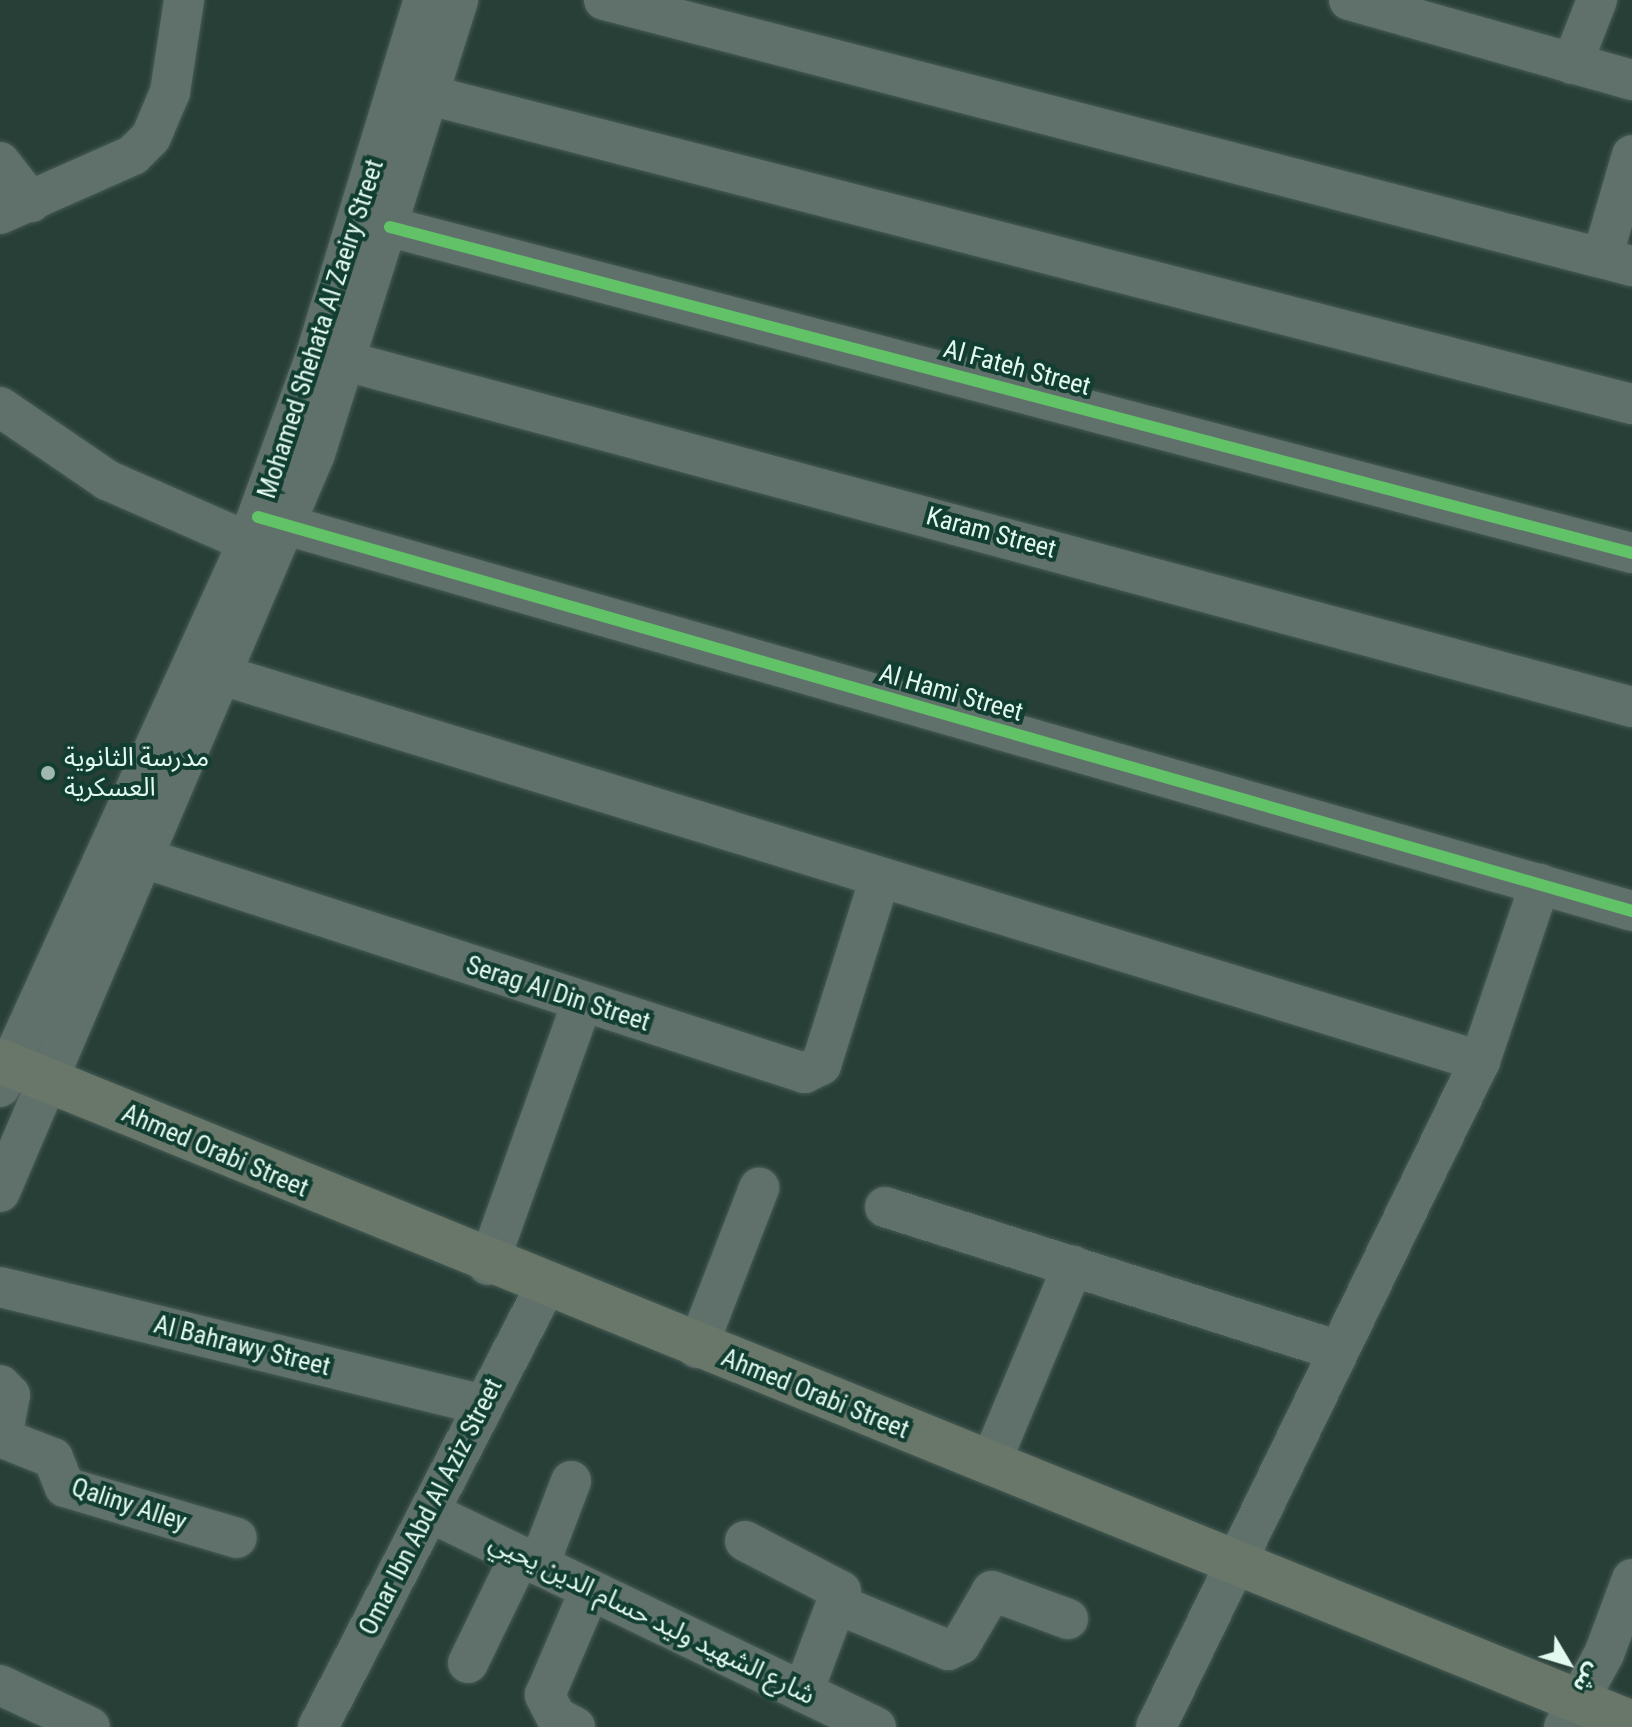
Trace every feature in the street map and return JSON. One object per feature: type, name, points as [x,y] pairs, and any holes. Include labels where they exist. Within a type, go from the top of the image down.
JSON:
[{"type":"main road","name":"Ahmed Orabi Street","points":[[14,1073],[488,1265],[1232,1559],[1572,1713],[1632,1723]]},
{"type":"street","points":[[0,162],[15,208],[133,155],[151,137],[170,92],[184,0]]},
{"type":"street","name":"Mohamed Shehata Al Zaeiry Street","points":[[0,1192],[14,1073],[124,851],[222,675],[424,0]]},
{"type":"street","name":"Mohamed Shehata Al Zaeiry Street","points":[[124,851],[264,529],[349,362],[458,0]]},
{"type":"street","points":[[604,0],[1617,262],[1632,155]]},
{"type":"street","points":[[1349,0],[1632,80]]},
{"type":"street","points":[[1572,64],[1597,0]]},
{"type":"street","points":[[429,95],[1632,404]]},
{"type":"street","name":"Al Fateh Street","points":[[390,227],[1632,553]]},
{"type":"street","name":"Karam Street","points":[[349,362],[1632,707]]},
{"type":"street","name":"Al Hami Street","points":[[0,407],[107,480],[264,529],[1632,911]]},
{"type":"street","points":[[222,675],[1480,1061]]},
{"type":"street","name":"Serag Al Din Street","points":[[124,851],[582,1002],[814,1071],[880,878]]},
{"type":"street","points":[[1156,1727],[1232,1559],[1480,1061],[1540,884]]},
{"type":"street","points":[[488,1265],[582,1002]]},
{"type":"street","points":[[697,1348],[759,1188]]},
{"type":"street","points":[[885,1207],[1336,1350]]},
{"type":"street","points":[[990,1464],[1073,1266]]},
{"type":"street","name":"Al Bahrawy Street","points":[[0,1287],[484,1405]]},
{"type":"street","name":"Omar Ibn Abd Al Aziz Street","points":[[318,1727],[545,1287]]},
{"type":"street","name":"Qaliny Alley","points":[[0,1385],[10,1395],[2,1438],[53,1458],[65,1487],[237,1538]]},
{"type":"street","points":[[468,1663],[571,1481]]},
{"type":"street","name":"شارع الشهيد وليد حسام الدين يحيي","points":[[429,1512],[876,1727]]},
{"type":"street","points":[[745,1541],[836,1585],[839,1605],[803,1692]]},
{"type":"street","points":[[1572,1713],[1632,1579]]},
{"type":"street","points":[[575,1727],[556,1717],[545,1695],[590,1590]]},
{"type":"street","points":[[839,1605],[948,1650],[961,1644],[992,1591],[1068,1619]]},
{"type":"street","points":[[0,1685],[90,1727]]},
{"type":"cycle path","points":[[390,227],[1632,553]]},
{"type":"cycle path","points":[[258,517],[1632,911]]},
{"type":"place","name":"مدرسة الثانوية العسكرية","points":[[48,773]]}]
